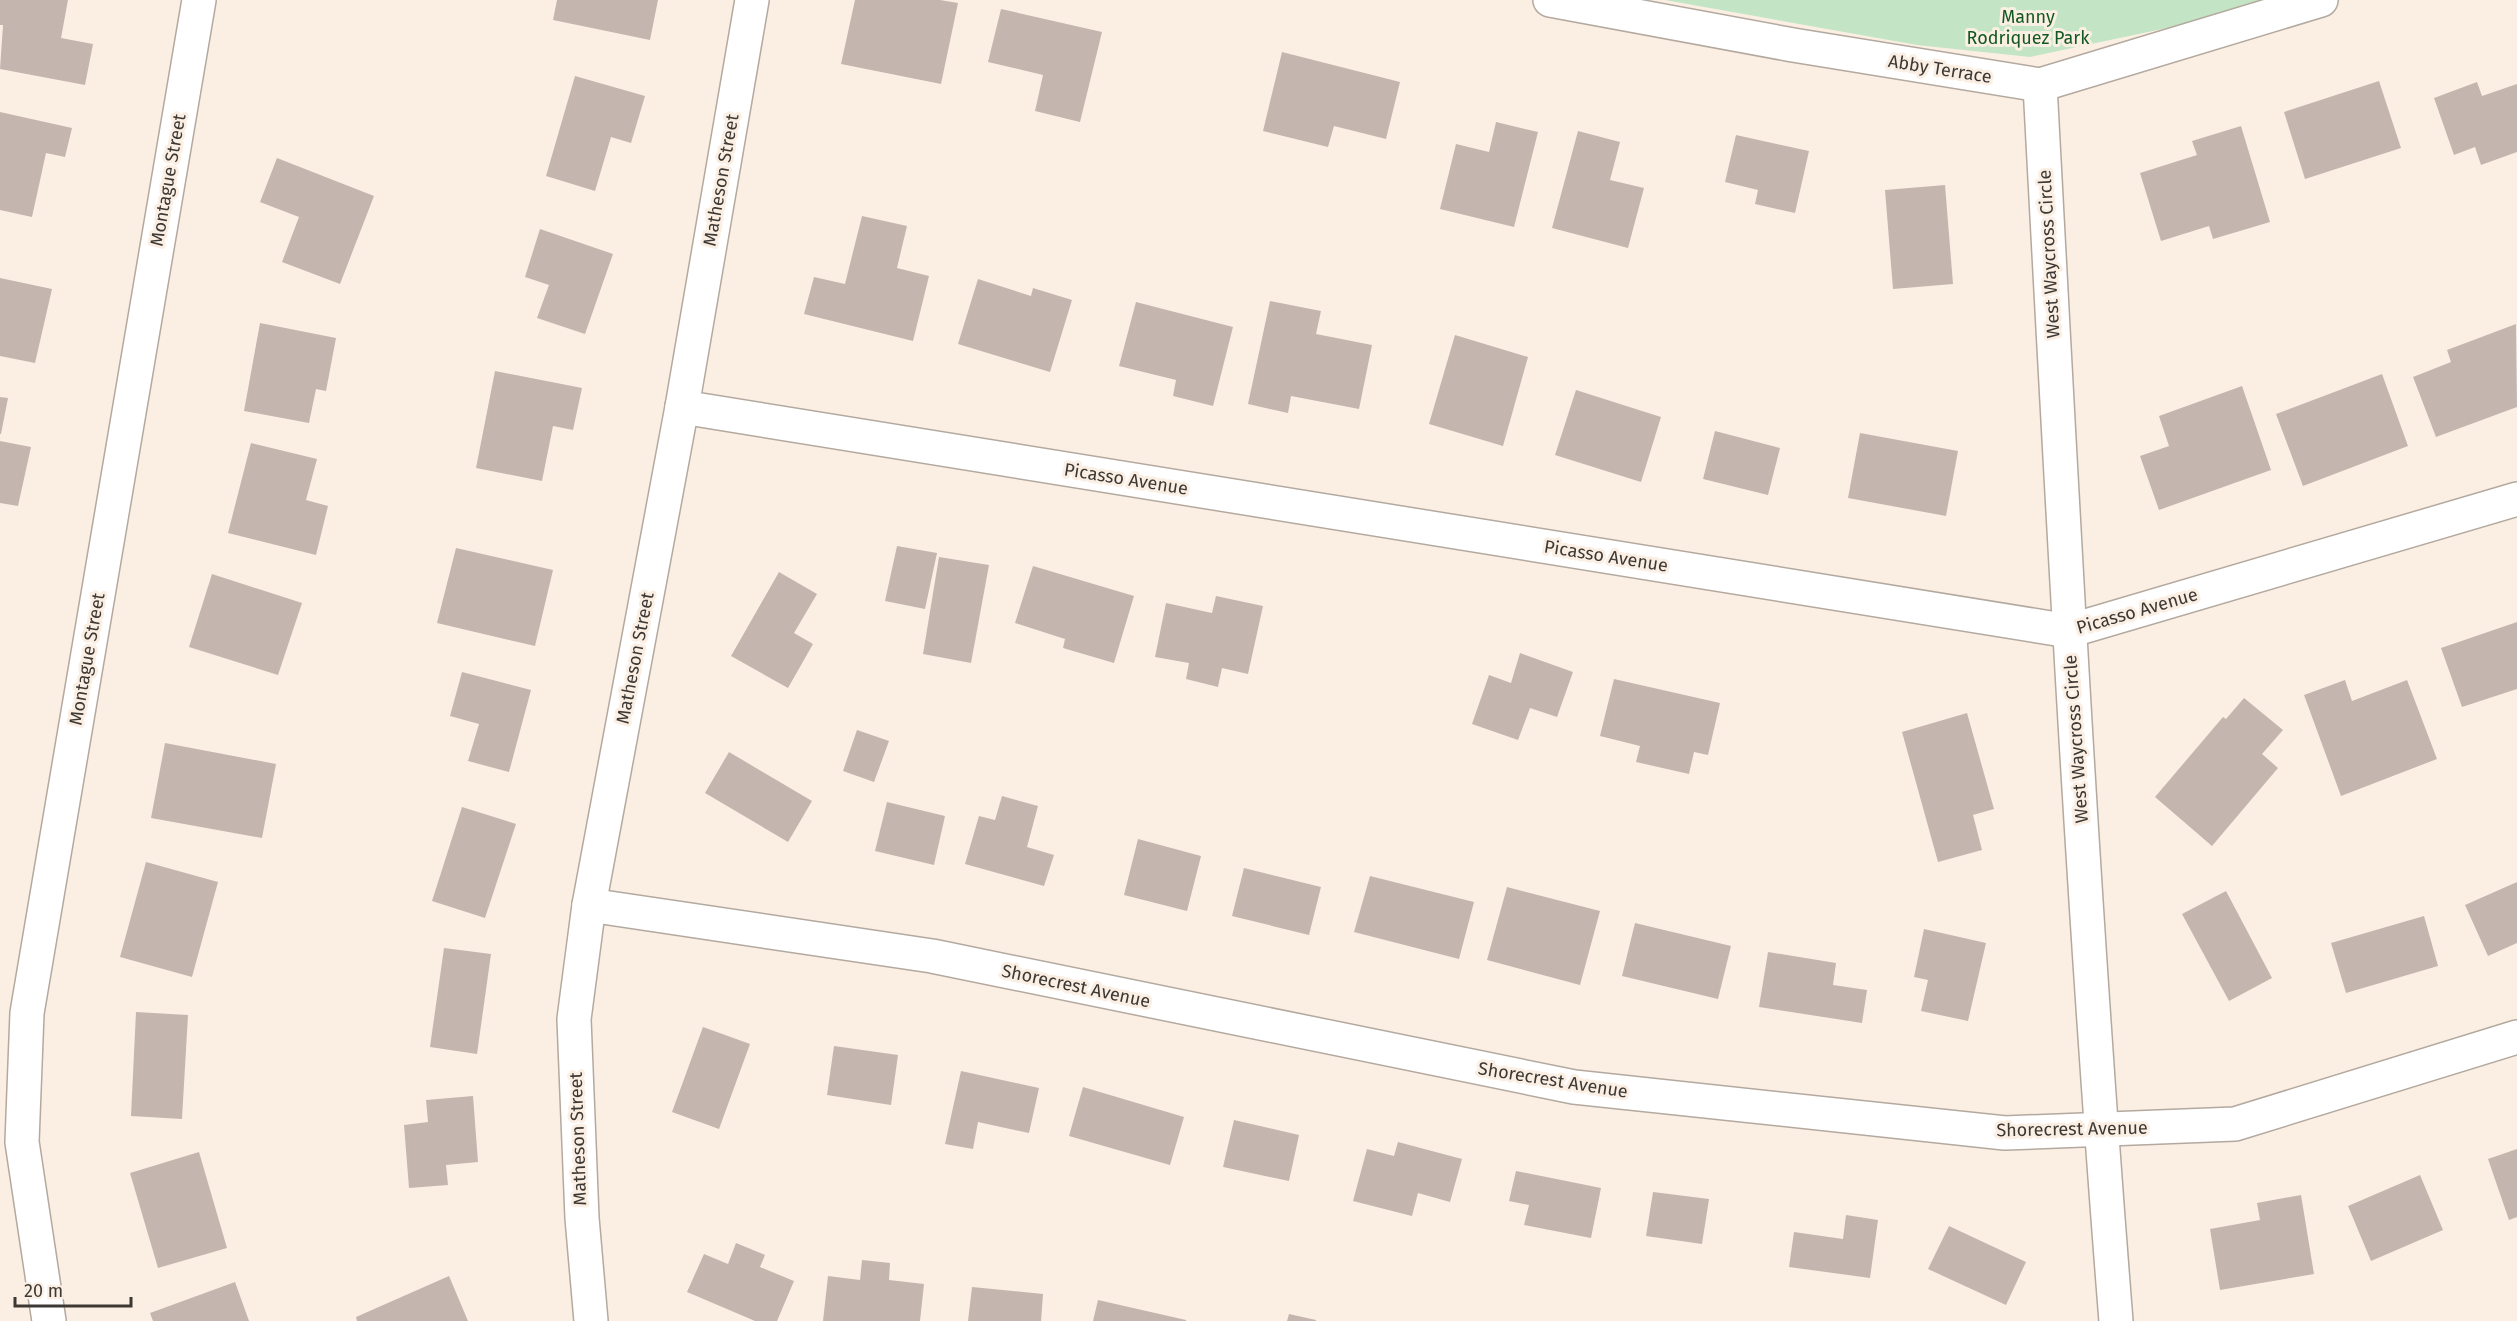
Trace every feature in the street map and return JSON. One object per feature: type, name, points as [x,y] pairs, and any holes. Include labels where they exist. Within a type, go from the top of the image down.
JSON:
[{"type":"street","name":"Montague Street","points":[[49,1321],[22,1142],[27,1012],[199,0]]},
{"type":"street","name":"Matheson Street","points":[[591,1321],[582,1218],[574,1019],[589,905],[682,407],[752,0]]},
{"type":"street","name":"Abby Terrace","points":[[1550,0],[1793,45],[2040,85],[2321,0]]},
{"type":"street","name":"West Waycross Circle","points":[[2040,85],[2069,631],[2101,1130],[2116,1321]]},
{"type":"street","name":"Picasso Avenue","points":[[682,407],[2069,631],[2517,499]]},
{"type":"street","name":"Shorecrest Avenue","points":[[589,905],[932,956],[1574,1087],[2005,1133],[2235,1124],[2517,1037]]},
{"type":"green space","name":"Manny Rodriquez Park","points":[[1665,0],[2263,0],[2186,24],[2030,57],[1917,45]]},
{"type":"building","points":[[0,0],[68,0],[61,38],[93,44],[85,85],[0,69],[3,25],[0,25]]},
{"type":"building","points":[[557,0],[658,0],[650,40],[553,20]]},
{"type":"building","points":[[855,0],[940,0],[958,3],[941,84],[841,64]]},
{"type":"building","points":[[1001,9],[1102,32],[1080,122],[1035,111],[1043,75],[988,62]]},
{"type":"building","points":[[1282,52],[1400,82],[1386,139],[1334,126],[1328,147],[1263,131]]},
{"type":"building","points":[[575,76],[645,96],[631,143],[611,137],[595,191],[546,176]]},
{"type":"building","points":[[2379,81],[2401,148],[2305,179],[2284,112]]},
{"type":"building","points":[[2477,82],[2482,96],[2517,84],[2517,152],[2481,165],[2475,147],[2454,155],[2434,98]]},
{"type":"building","points":[[0,112],[72,128],[65,157],[46,153],[32,217],[0,210]]},
{"type":"building","points":[[1496,122],[1538,132],[1514,227],[1440,209],[1456,144],[1489,152]]},
{"type":"building","points":[[2241,126],[2270,222],[2213,239],[2209,226],[2161,241],[2140,173],[2197,155],[2192,141]]},
{"type":"building","points":[[1578,131],[1620,142],[1610,180],[1644,188],[1628,248],[1552,228]]},
{"type":"building","points":[[1736,135],[1809,151],[1795,213],[1755,204],[1758,190],[1725,182]]},
{"type":"building","points":[[277,158],[374,196],[340,284],[282,262],[299,217],[260,202]]},
{"type":"building","points":[[1945,185],[1953,284],[1893,289],[1885,190]]},
{"type":"building","points":[[862,216],[907,226],[897,268],[929,276],[913,341],[804,314],[814,277],[845,284]]},
{"type":"building","points":[[540,229],[613,254],[585,334],[537,318],[549,285],[525,277]]},
{"type":"building","points":[[0,278],[52,289],[35,363],[0,356]]},
{"type":"building","points":[[978,279],[1031,296],[1033,288],[1072,300],[1050,372],[958,344]]},
{"type":"building","points":[[1270,301],[1321,311],[1316,334],[1372,345],[1359,409],[1291,396],[1288,413],[1248,404]]},
{"type":"building","points":[[1136,302],[1233,327],[1213,406],[1173,396],[1176,380],[1119,366]]},
{"type":"building","points":[[260,323],[336,338],[326,391],[316,389],[309,423],[244,411]]},
{"type":"building","points":[[2516,324],[2517,407],[2436,437],[2413,377],[2451,362],[2447,350]]},
{"type":"building","points":[[1455,335],[1528,357],[1503,446],[1429,424]]},
{"type":"building","points":[[495,371],[582,388],[573,430],[553,426],[542,481],[476,468]]},
{"type":"building","points":[[2382,374],[2408,446],[2303,486],[2276,414]]},
{"type":"building","points":[[2242,386],[2271,470],[2159,510],[2140,456],[2169,446],[2159,416]]},
{"type":"building","points":[[1576,390],[1661,417],[1641,482],[1555,455]]},
{"type":"building","points":[[0,397],[8,398],[1,434],[0,434]]},
{"type":"building","points":[[1715,431],[1780,448],[1768,495],[1703,479]]},
{"type":"building","points":[[1860,433],[1958,451],[1946,516],[1848,498]]},
{"type":"building","points":[[0,441],[31,447],[18,506],[0,503]]},
{"type":"building","points":[[251,443],[317,459],[306,500],[328,506],[316,555],[228,533]]},
{"type":"building","points":[[897,546],[937,553],[925,609],[885,601]]},
{"type":"building","points":[[456,548],[553,570],[535,646],[437,623]]},
{"type":"building","points":[[939,557],[989,565],[971,663],[923,654]]},
{"type":"building","points":[[1033,566],[1134,596],[1114,663],[1063,648],[1065,639],[1015,623]]},
{"type":"building","points":[[779,572],[817,594],[794,633],[813,644],[788,688],[731,656]]},
{"type":"building","points":[[212,574],[302,603],[278,675],[189,647]]},
{"type":"building","points":[[1216,596],[1263,606],[1248,674],[1222,668],[1218,687],[1186,679],[1189,663],[1155,657],[1166,603],[1212,613]]},
{"type":"building","points":[[2517,622],[2517,689],[2462,707],[2441,648]]},
{"type":"building","points":[[1520,653],[1573,672],[1557,717],[1530,708],[1518,740],[1472,724],[1489,675],[1511,683]]},
{"type":"building","points":[[462,672],[531,690],[509,772],[468,761],[479,724],[450,716]]},
{"type":"building","points":[[1614,679],[1720,703],[1708,755],[1694,752],[1689,774],[1636,762],[1640,746],[1600,736]]},
{"type":"building","points":[[2345,680],[2352,701],[2407,680],[2437,759],[2341,796],[2304,695]]},
{"type":"building","points":[[2244,698],[2283,730],[2262,754],[2278,768],[2212,846],[2155,797],[2223,717],[2226,719]]},
{"type":"building","points":[[1967,713],[1994,809],[1973,815],[1982,850],[1938,862],[1902,732]]},
{"type":"building","points":[[857,730],[889,741],[874,782],[843,771]]},
{"type":"building","points":[[165,743],[276,764],[262,838],[151,818]]},
{"type":"building","points":[[729,752],[812,801],[788,842],[705,793]]},
{"type":"building","points":[[1002,796],[1038,806],[1027,847],[1054,855],[1044,886],[965,864],[979,816],[995,820]]},
{"type":"building","points":[[887,802],[945,816],[934,865],[875,851]]},
{"type":"building","points":[[462,807],[516,824],[485,918],[432,901]]},
{"type":"building","points":[[1138,839],[1201,856],[1187,911],[1124,895]]},
{"type":"building","points":[[146,862],[218,882],[192,977],[120,957]]},
{"type":"building","points":[[1244,868],[1321,887],[1309,935],[1232,916]]},
{"type":"building","points":[[1370,876],[1474,902],[1459,959],[1354,932]]},
{"type":"building","points":[[2517,882],[2517,943],[2488,956],[2465,905]]},
{"type":"building","points":[[1507,887],[1600,911],[1580,985],[1487,960]]},
{"type":"building","points":[[2226,891],[2272,978],[2229,1001],[2182,914]]},
{"type":"building","points":[[2424,916],[2438,966],[2346,993],[2331,943]]},
{"type":"building","points":[[1635,923],[1731,946],[1718,999],[1622,976]]},
{"type":"building","points":[[1924,929],[1986,943],[1968,1021],[1921,1011],[1928,980],[1914,977]]},
{"type":"building","points":[[444,948],[491,954],[477,1054],[430,1047]]},
{"type":"building","points":[[1768,952],[1836,963],[1833,985],[1867,990],[1862,1023],[1759,1007]]},
{"type":"building","points":[[136,1012],[188,1015],[182,1119],[131,1116]]},
{"type":"building","points":[[703,1027],[750,1044],[719,1129],[672,1112]]},
{"type":"building","points":[[834,1046],[898,1055],[891,1105],[827,1095]]},
{"type":"building","points":[[961,1071],[1039,1088],[1029,1133],[978,1122],[973,1149],[945,1144]]},
{"type":"building","points":[[1083,1087],[1184,1117],[1170,1165],[1069,1136]]},
{"type":"building","points":[[473,1096],[478,1162],[446,1165],[448,1185],[409,1188],[404,1125],[428,1122],[426,1100]]},
{"type":"building","points":[[1234,1120],[1299,1135],[1289,1181],[1223,1167]]},
{"type":"building","points":[[1398,1142],[1462,1159],[1450,1202],[1418,1193],[1412,1216],[1353,1201],[1367,1149],[1394,1156]]},
{"type":"building","points":[[2517,1149],[2517,1217],[2509,1220],[2488,1159]]},
{"type":"building","points":[[199,1152],[227,1248],[158,1268],[130,1173]]},
{"type":"building","points":[[1516,1171],[1601,1188],[1591,1238],[1524,1225],[1529,1205],[1509,1201]]},
{"type":"building","points":[[2420,1175],[2443,1230],[2371,1261],[2348,1206]]},
{"type":"building","points":[[1653,1192],[1709,1199],[1702,1244],[1646,1236]]},
{"type":"building","points":[[2301,1195],[2314,1274],[2220,1290],[2210,1229],[2260,1220],[2257,1203]]},
{"type":"building","points":[[1846,1215],[1878,1220],[1870,1278],[1789,1267],[1794,1232],[1843,1239]]},
{"type":"building","points":[[1949,1226],[2026,1262],[2006,1305],[1928,1269]]},
{"type":"building","points":[[736,1243],[765,1255],[760,1267],[794,1281],[777,1321],[755,1321],[687,1292],[704,1254],[728,1264]]},
{"type":"building","points":[[862,1260],[890,1263],[889,1280],[924,1284],[920,1321],[823,1321],[828,1276],[860,1280]]},
{"type":"building","points":[[449,1276],[468,1321],[357,1321],[356,1317]]},
{"type":"building","points":[[235,1282],[249,1321],[153,1321],[150,1313]]},
{"type":"building","points":[[972,1287],[1043,1294],[1041,1321],[968,1321]]},
{"type":"building","points":[[1098,1300],[1186,1320],[1186,1321],[1093,1321]]},
{"type":"building","points":[[1289,1314],[1316,1320],[1316,1321],[1287,1321]]}]
